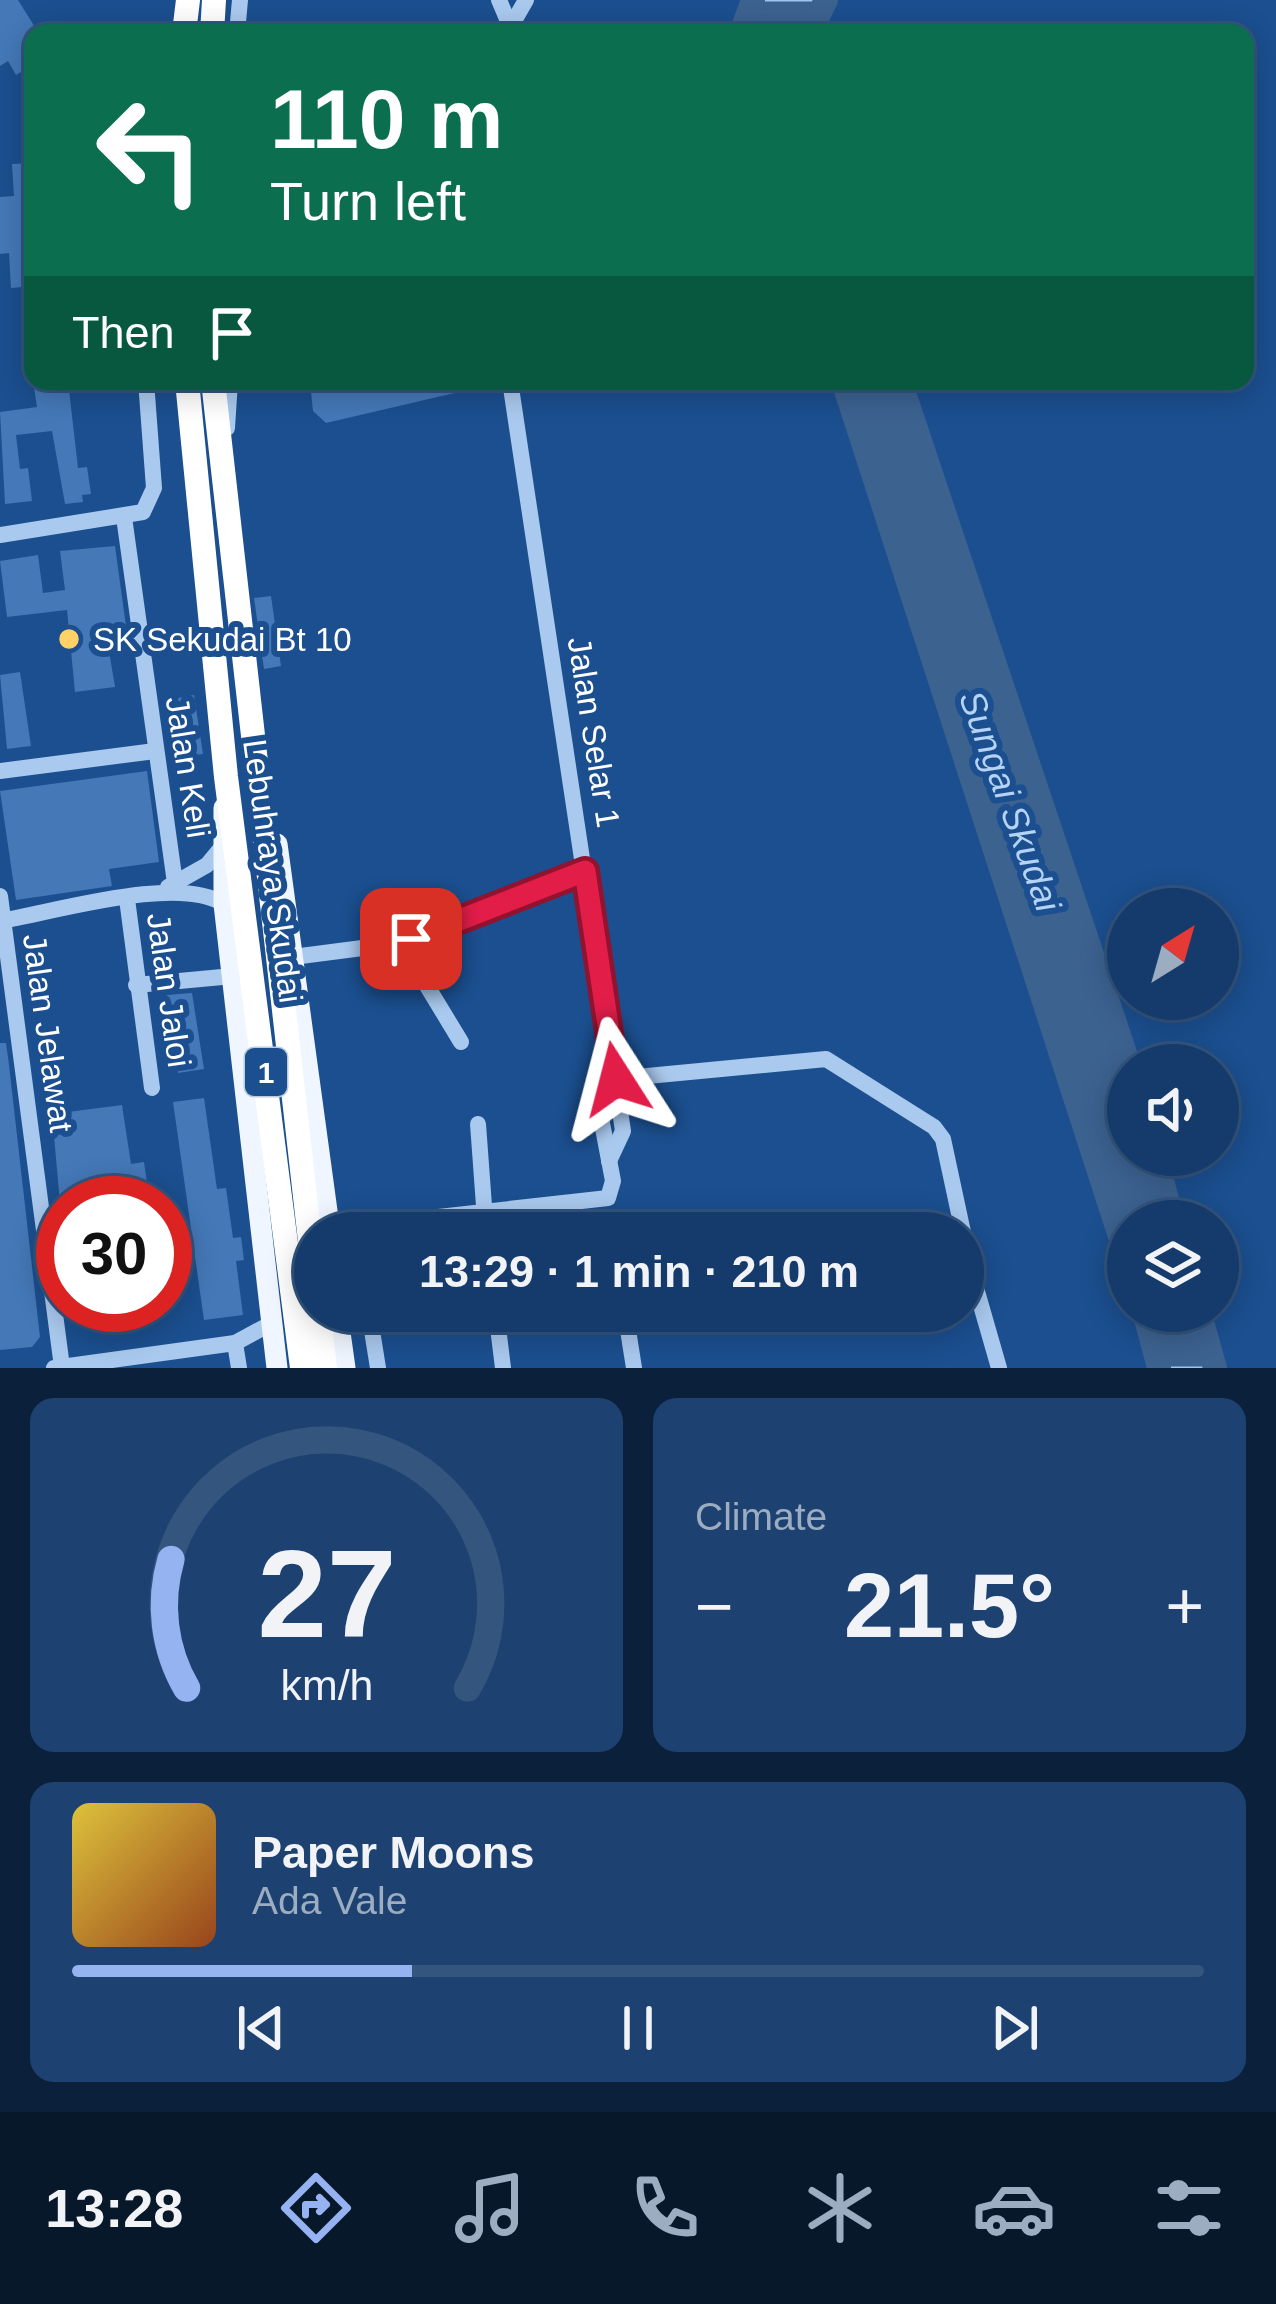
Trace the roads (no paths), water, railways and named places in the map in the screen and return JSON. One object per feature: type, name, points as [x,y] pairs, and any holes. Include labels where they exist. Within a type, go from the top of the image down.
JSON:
[{"type":"highway","name":"Lebuhraya Skudai","points":[[188,390],[226,777],[302,1368]]},
{"type":"highway","name":"Lebuhraya Skudai","points":[[213,390],[306,1212]]},
{"type":"highway","points":[[292,1095],[322,1212]]},
{"type":"highway","points":[[325,1368],[330,1332]]},
{"type":"main road","points":[[248,722],[267,774],[324,1212]]},
{"type":"main road","points":[[226,777],[220,848],[224,904],[276,1362]]},
{"type":"main road","points":[[337,1332],[345,1368]]},
{"type":"street","points":[[0,535],[143,512],[154,488],[147,390]]},
{"type":"street","points":[[224,506],[230,390]]},
{"type":"street","name":"Jalan Selar 1","points":[[511,390],[616,1079],[622,1131],[609,1161]]},
{"type":"street","name":"Jalan Keli","points":[[124,517],[175,883]]},
{"type":"street","points":[[0,771],[155,752]]},
{"type":"street","points":[[157,893],[207,866],[220,848]]},
{"type":"street","points":[[292,957],[401,944],[585,871]]},
{"type":"street","points":[[2,921],[157,893],[207,894],[224,904]]},
{"type":"street","name":"Jalan Jelawat","points":[[0,896],[62,1366]]},
{"type":"street","name":"Jalan Jaloi","points":[[127,899],[152,1088]]},
{"type":"street","points":[[401,944],[460,1042]]},
{"type":"street","points":[[136,986],[232,976]]},
{"type":"street","points":[[616,1079],[826,1059],[934,1127],[944,1139],[971,1274],[999,1368]]},
{"type":"street","points":[[478,1124],[484,1212],[608,1198],[613,1189],[594,1081]]},
{"type":"street","points":[[51,1368],[235,1343],[274,1322]]},
{"type":"street","points":[[372,1332],[378,1368]]},
{"type":"street","points":[[499,1332],[503,1368]]},
{"type":"street","points":[[628,1332],[634,1368]]},
{"type":"street","points":[[235,1343],[276,1362]]},
{"type":"street","points":[[235,1343],[239,1368]]},
{"type":"water","points":[[753,0],[826,0],[814,24],[744,24]]},
{"type":"water","name":"Sungai Skudai","points":[[846,390],[903,390],[1107,996],[1107,1020],[1115,1020],[1123,1044],[1107,1044],[1107,1176],[1161,1176],[1167,1200],[1108,1200]]},
{"type":"water","points":[[1150,1332],[1205,1332],[1215,1368],[1159,1368]]},
{"type":"waterway","points":[[744,24],[753,0]]},
{"type":"waterway","points":[[814,24],[826,0]]},
{"type":"waterway","name":"Sungai Skudai","points":[[846,390],[1108,1200]]},
{"type":"waterway","name":"Sungai Skudai","points":[[903,390],[1122,1044]]},
{"type":"waterway","points":[[1161,1176],[1167,1200]]},
{"type":"waterway","points":[[1150,1332],[1159,1368]]},
{"type":"waterway","points":[[1205,1332],[1215,1368]]},
{"type":"place","name":"SK Sekudai Bt 10","points":[[69,639]]}]
